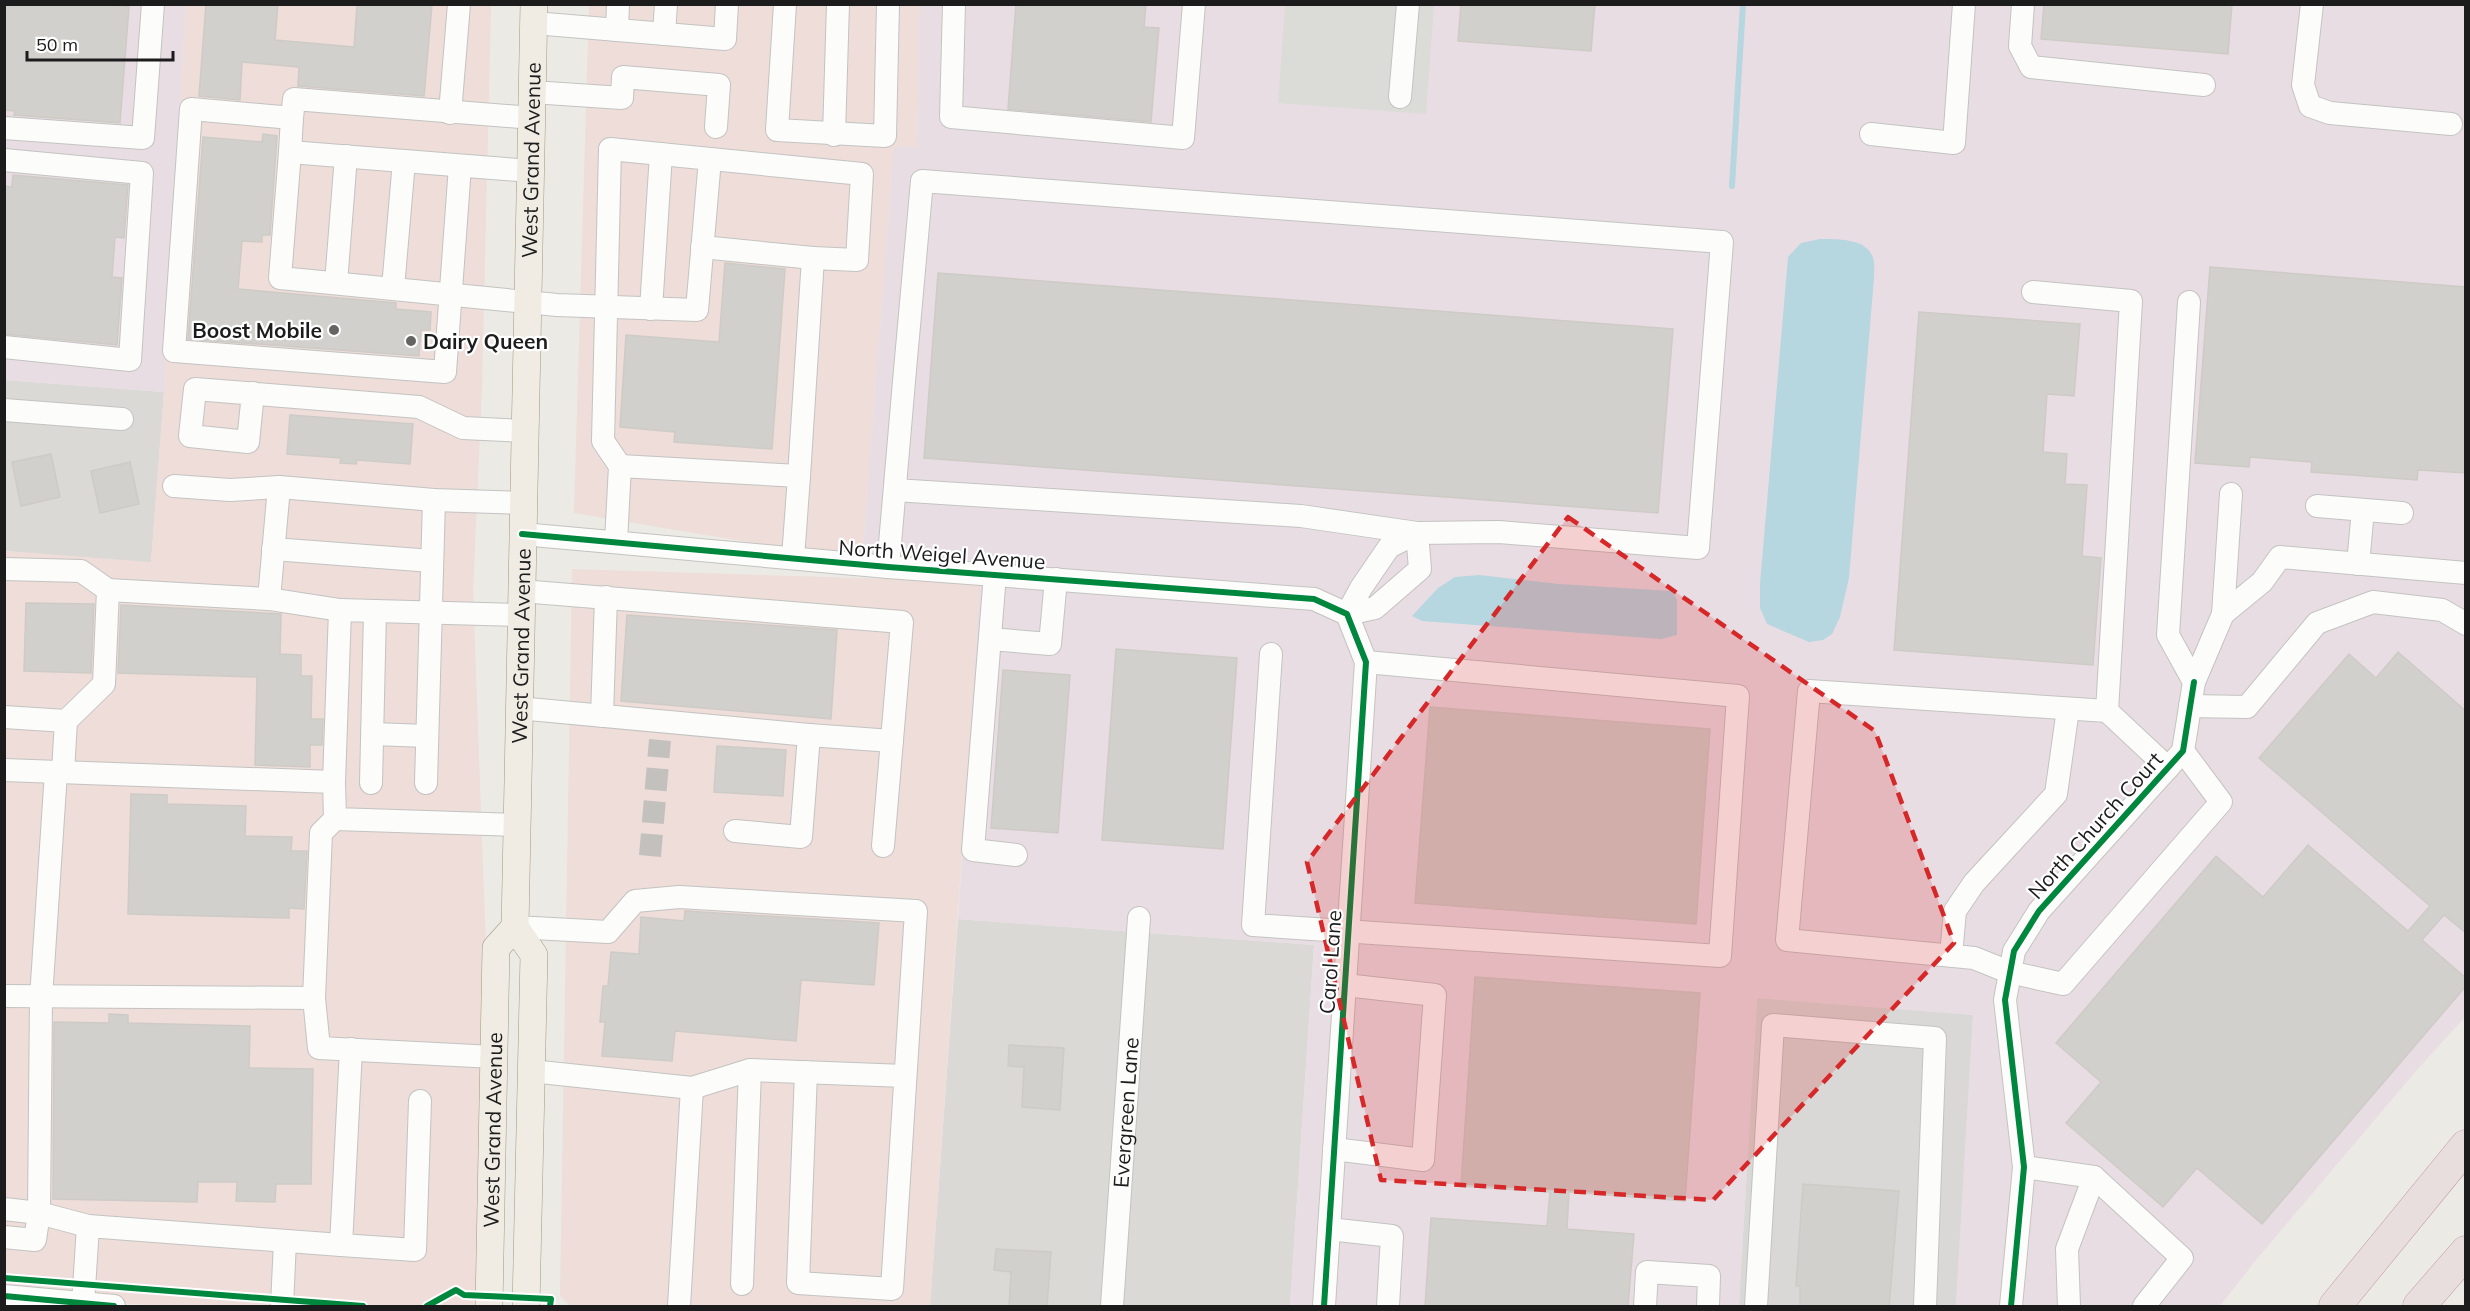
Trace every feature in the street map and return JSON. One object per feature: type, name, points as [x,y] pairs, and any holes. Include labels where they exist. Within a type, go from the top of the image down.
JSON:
[{"type":"highway","points":[[2335,1306],[2466,1146]]},
{"type":"highway","points":[[2419,1306],[2466,1252]]},
{"type":"main road","name":"West Grand Avenue","points":[[526,1306],[534,955],[515,927],[534,14]]},
{"type":"main road","name":"West Grand Avenue","points":[[489,1306],[496,948],[515,927]]},
{"type":"street","points":[[4,128],[143,138],[153,4]]},
{"type":"street","points":[[450,112],[459,4]]},
{"type":"street","points":[[617,30],[618,4]]},
{"type":"street","points":[[664,34],[666,4]]},
{"type":"street","points":[[534,14],[617,30],[725,39],[727,4]]},
{"type":"street","points":[[785,4],[777,130],[834,135],[885,136],[888,4]]},
{"type":"street","points":[[834,135],[838,4]]},
{"type":"street","points":[[954,4],[951,117],[1183,138],[1194,4]]},
{"type":"street","points":[[1400,97],[1408,4]]},
{"type":"street","points":[[1871,134],[1954,144],[1964,4]]},
{"type":"street","points":[[2023,4],[2020,46],[2031,67],[2204,85]]},
{"type":"street","points":[[2312,4],[2303,85],[2310,106],[2330,113],[2451,124]]},
{"type":"street","points":[[710,159],[697,310],[606,308],[527,302],[280,278],[294,99],[450,112],[622,98],[623,77],[719,85],[716,127]]},
{"type":"street","points":[[292,118],[192,109],[174,351],[445,372],[460,166]]},
{"type":"street","points":[[616,542],[621,466],[603,441],[610,149],[862,174],[857,260],[702,247]]},
{"type":"street","points":[[290,152],[531,171]]},
{"type":"street","points":[[651,309],[661,154]]},
{"type":"street","points":[[336,283],[346,156]]},
{"type":"street","points":[[4,160],[142,173],[130,360],[4,347]]},
{"type":"street","points":[[393,288],[404,161]]},
{"type":"street","points":[[888,567],[921,181],[1722,242],[1698,548],[1498,532],[1417,532],[1301,516],[895,490]]},
{"type":"street","points":[[793,558],[813,258]]},
{"type":"street","points":[[2033,291],[2131,301],[2107,711]]},
{"type":"street","points":[[2189,303],[2168,635],[2194,682]]},
{"type":"street","points":[[253,393],[419,407],[463,428],[525,431]]},
{"type":"street","points":[[4,410],[122,419]]},
{"type":"street","points":[[621,466],[799,476]]},
{"type":"street","points":[[174,486],[230,490],[279,487],[434,500],[523,503]]},
{"type":"street","points":[[269,599],[279,487]]},
{"type":"street","points":[[2223,614],[2231,494]]},
{"type":"street","points":[[426,783],[434,500]]},
{"type":"street","points":[[2317,506],[2402,513]]},
{"type":"street","points":[[2358,564],[2363,510]]},
{"type":"street","points":[[1349,619],[1361,588],[1389,547],[1417,532]]},
{"type":"street","points":[[1349,619],[1375,608],[1420,569],[1417,532]]},
{"type":"street","name":"North Weigel Avenue","points":[[522,534],[888,567],[1314,598],[1349,619]]},
{"type":"street","points":[[273,549],[432,561]]},
{"type":"street","points":[[2223,614],[2262,582],[2280,557],[2466,573]]},
{"type":"street","points":[[4,570],[81,572],[108,590],[269,599],[340,610],[431,612],[606,597],[902,622],[883,846]]},
{"type":"street","points":[[995,574],[973,850],[1016,855]]},
{"type":"street","points":[[990,639],[1050,644],[1056,579]]},
{"type":"street","points":[[4,1237],[35,1240],[39,1213],[41,998],[60,772],[66,721],[104,684],[108,590]]},
{"type":"street","points":[[602,716],[606,597]]},
{"type":"street","points":[[2190,706],[2247,707],[2317,623],[2373,602],[2442,610],[2466,624]]},
{"type":"street","points":[[340,610],[334,782],[335,819],[321,833],[314,998],[319,1048],[494,1057]]},
{"type":"street","points":[[372,783],[375,611]]},
{"type":"street","name":"North Church Court","points":[[2011,1306],[2024,1167],[2005,1000],[2014,951],[2039,911],[2183,751],[2194,682],[2223,614]]},
{"type":"street","name":"Carol Lane","points":[[1324,1306],[1365,662],[1349,619]]},
{"type":"street","points":[[1271,654],[1253,925],[1720,956],[1738,696],[1365,662]]},
{"type":"street","points":[[2168,768],[2107,711],[1809,692],[1788,940],[1974,958],[2009,972],[2063,984],[2221,802],[2183,751]]},
{"type":"street","points":[[518,708],[602,716],[661,731],[809,735],[892,741]]},
{"type":"street","points":[[1950,956],[1955,911],[1974,883],[2056,794],[2068,709]]},
{"type":"street","points":[[4,717],[66,721]]},
{"type":"street","points":[[373,734],[427,736]]},
{"type":"street","points":[[735,831],[801,837],[809,735]]},
{"type":"street","points":[[4,770],[334,782]]},
{"type":"street","points":[[335,819],[516,825]]},
{"type":"street","points":[[515,927],[608,932],[635,901],[679,897],[916,911],[892,1288],[798,1283],[806,1072]]},
{"type":"street","name":"Evergreen Lane","points":[[1112,1306],[1139,918]]},
{"type":"street","points":[[1334,1149],[1423,1160],[1435,995],[1345,985]]},
{"type":"street","points":[[4,996],[314,998]]},
{"type":"street","points":[[1756,1306],[1773,1025],[1935,1038],[1925,1306]]},
{"type":"street","points":[[341,1245],[351,1049]]},
{"type":"street","points":[[531,1071],[692,1088],[750,1070],[905,1076]]},
{"type":"street","points":[[742,1284],[750,1070]]},
{"type":"street","points":[[679,1306],[692,1088]]},
{"type":"street","points":[[4,1209],[39,1213],[88,1226],[415,1250],[420,1101]]},
{"type":"street","points":[[2024,1167],[2094,1177],[2182,1258],[2144,1306]]},
{"type":"street","points":[[2069,1306],[2067,1249],[2094,1177]]},
{"type":"street","points":[[83,1304],[88,1226]]},
{"type":"street","points":[[1329,1229],[1392,1236],[1388,1306]]},
{"type":"street","points":[[282,1306],[285,1241]]},
{"type":"street","points":[[1645,1306],[1647,1272],[1709,1276],[1708,1306]]},
{"type":"street","points":[[4,1296],[114,1306]]},
{"type":"highlighted area","points":[[1568,517],[1875,731],[1954,943],[1713,1200],[1381,1180],[1307,862]]},
{"type":"shaded area","points":[[4,5],[186,5],[164,392],[5,380]]},
{"type":"shaded area","points":[[186,5],[491,5],[482,387],[473,592],[499,1306],[158,1306],[5,1293],[4,551],[151,562],[164,392]]},
{"type":"shaded area","points":[[589,5],[920,5],[917,148],[894,146],[862,561],[574,513]]},
{"type":"shaded area","points":[[920,5],[2465,5],[2465,1017],[2416,1071],[2256,1260],[2220,1306],[1956,1306],[1973,1015],[1757,998],[1739,1306],[1290,1306],[1314,945],[958,919],[981,570],[862,561],[894,146],[917,147]]},
{"type":"shaded area","points":[[1285,5],[1434,5],[1426,114],[1278,103]]},
{"type":"shaded area","points":[[4,380],[164,392],[151,563],[5,551]]},
{"type":"shaded area","points":[[572,569],[981,582],[930,1306],[589,1306],[569,1305],[560,1296]]},
{"type":"shaded area","points":[[958,919],[1314,945],[1290,1306],[930,1306]]},
{"type":"shaded area","points":[[1757,998],[1973,1015],[1956,1306],[1739,1306]]},
{"type":"water","points":[[1820,239],[1851,241],[1865,247],[1873,258],[1874,271],[1849,578],[1840,617],[1832,634],[1823,640],[1809,642],[1767,624],[1760,608],[1760,584],[1788,257],[1801,243]]},
{"type":"water","points":[[1479,575],[1559,584],[1672,591],[1677,600],[1677,635],[1661,639],[1422,621],[1412,616],[1438,588],[1455,577]]},
{"type":"building","points":[[4,4],[101,4],[129,7],[120,123],[14,115],[15,111],[4,110]]},
{"type":"building","points":[[206,4],[278,4],[275,40],[354,47],[357,4],[432,4],[424,96],[298,86],[299,67],[242,62],[240,100],[199,96]]},
{"type":"building","points":[[1016,4],[1146,4],[1144,27],[1159,28],[1151,122],[1008,109]]},
{"type":"building","points":[[1461,4],[1595,4],[1591,51],[1458,41]]},
{"type":"building","points":[[2044,4],[2232,4],[2228,54],[2041,39]]},
{"type":"building","points":[[263,134],[277,136],[270,235],[262,235],[262,242],[242,241],[238,289],[396,303],[396,309],[431,312],[430,330],[421,330],[419,356],[188,339],[203,137],[262,142]]},
{"type":"building","points":[[13,175],[128,185],[124,238],[115,237],[112,277],[122,278],[117,345],[4,334],[4,186],[12,187]]},
{"type":"building","points":[[725,263],[785,269],[772,449],[674,442],[675,432],[620,427],[626,335],[719,342]]},
{"type":"building","points":[[2210,267],[2466,287],[2466,473],[2418,470],[2417,480],[2311,472],[2312,462],[2250,457],[2249,467],[2195,463]]},
{"type":"building","points":[[938,273],[1673,329],[1658,513],[924,458]]},
{"type":"building","points":[[1919,312],[2080,324],[2074,396],[2047,394],[2043,452],[2067,454],[2065,484],[2087,485],[2082,556],[2101,558],[2093,665],[1894,650]]},
{"type":"building","points":[[290,415],[413,424],[410,464],[357,460],[356,464],[340,463],[341,458],[287,454]]},
{"type":"building","points":[[51,454],[60,497],[21,506],[12,462]]},
{"type":"building","points":[[130,462],[139,504],[100,513],[91,471]]},
{"type":"building","points":[[26,603],[94,604],[91,673],[24,671]]},
{"type":"building","points":[[121,605],[281,614],[280,654],[301,655],[301,676],[312,676],[311,719],[323,719],[322,745],[310,745],[310,767],[255,765],[257,677],[118,673]]},
{"type":"building","points":[[627,615],[837,630],[831,719],[621,701]]},
{"type":"building","points":[[1116,649],[1237,658],[1223,849],[1102,840]]},
{"type":"building","points":[[2398,652],[2466,711],[2466,933],[2444,915],[2422,940],[2466,978],[2466,986],[2262,1224],[2197,1168],[2163,1207],[2066,1123],[2101,1082],[2056,1043],[2216,856],[2263,897],[2308,845],[2408,931],[2430,906],[2259,758],[2349,654],[2376,678]]},
{"type":"building","points":[[1003,670],[1070,675],[1058,833],[991,828]]},
{"type":"building","points":[[1430,707],[1710,729],[1696,924],[1415,903]]},
{"type":"building","points":[[717,746],[786,750],[783,796],[714,792]]},
{"type":"building","points":[[131,794],[167,795],[167,804],[246,806],[245,836],[292,837],[291,851],[307,851],[304,909],[289,908],[289,918],[128,914]]},
{"type":"building","points":[[685,911],[879,923],[874,985],[801,980],[796,1041],[675,1031],[672,1061],[602,1056],[605,1022],[600,1022],[603,986],[608,986],[611,952],[639,954],[641,917],[684,921]]},
{"type":"building","points":[[1475,977],[1700,993],[1685,1201],[1569,1192],[1567,1229],[1634,1234],[1628,1306],[1425,1306],[1431,1218],[1547,1226],[1550,1192],[1461,1186]]},
{"type":"building","points":[[109,1014],[128,1015],[128,1023],[250,1026],[249,1068],[313,1069],[311,1184],[276,1184],[275,1202],[236,1201],[237,1182],[198,1182],[197,1202],[53,1199],[54,1022],[109,1023]]},
{"type":"building","points":[[1009,1045],[1064,1048],[1060,1110],[1022,1107],[1024,1067],[1008,1066]]},
{"type":"building","points":[[1803,1184],[1899,1191],[1889,1306],[1800,1306],[1800,1286],[1796,1286]]},
{"type":"building","points":[[996,1249],[1051,1252],[1047,1306],[1009,1306],[1011,1272],[994,1270]]},
{"type":"waterway","points":[[1732,186],[1743,4]]},
{"type":"tunnel","points":[[650,856],[660,740]]},
{"type":"cycle path","points":[[522,534],[888,567],[1314,599],[1347,614],[1366,662],[1324,1306]]},
{"type":"cycle path","points":[[2011,1306],[2024,1167],[2005,1000],[2014,951],[2039,911],[2183,751],[2194,682]]},
{"type":"cycle path","points":[[4,1278],[363,1306]]},
{"type":"cycle path","points":[[427,1306],[456,1290],[464,1295],[551,1299],[550,1306]]},
{"type":"cycle path","points":[[4,1296],[114,1306]]},
{"type":"place","name":"Boost Mobile","points":[[334,330]]},
{"type":"place","name":"Dairy Queen","points":[[411,341]]}]
